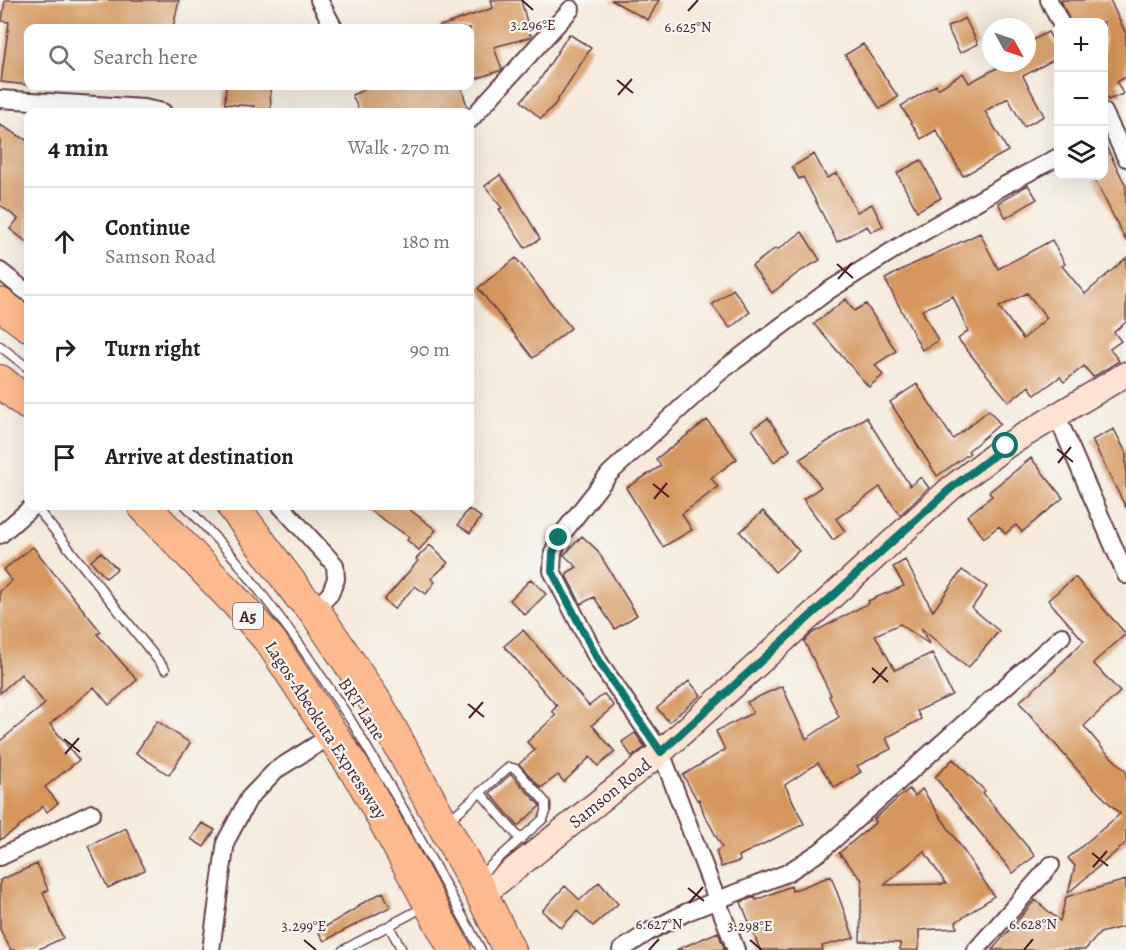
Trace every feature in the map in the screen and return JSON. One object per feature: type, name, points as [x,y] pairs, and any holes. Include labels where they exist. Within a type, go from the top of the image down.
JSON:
[{"type":"highway","points":[[0,304],[24,322]]},
{"type":"highway","points":[[0,381],[24,401]]},
{"type":"highway","name":"Lagos-Abeokuta Expressway","points":[[148,510],[271,642],[339,731],[444,824],[509,950]]},
{"type":"highway","name":"Lagos-Abeokuta Expressway","points":[[236,510],[300,597],[314,610],[377,704],[385,772],[429,904],[455,950]]},
{"type":"street","points":[[319,0],[332,24]]},
{"type":"street","points":[[1049,0],[1058,18]]},
{"type":"street","points":[[474,116],[571,9]]},
{"type":"street","points":[[0,99],[144,108]]},
{"type":"street","points":[[1114,129],[1126,158]]},
{"type":"street","points":[[736,950],[661,752],[599,662],[552,571],[553,553],[559,538],[610,473],[729,365],[828,291],[901,244],[1054,160]]},
{"type":"street","points":[[0,271],[24,290]]},
{"type":"street","name":"Samson Road","points":[[478,887],[661,752],[950,489],[998,452],[1056,414],[1126,374]]},
{"type":"street","points":[[1056,414],[1126,575]]},
{"type":"street","points":[[0,536],[29,510]]},
{"type":"street","points":[[285,510],[335,565],[336,579],[330,594],[314,610]]},
{"type":"street","points":[[621,950],[650,931],[718,899],[787,873],[821,851],[1062,636]]},
{"type":"street","points":[[211,950],[226,841],[249,798],[276,770],[339,731]]},
{"type":"street","points":[[0,857],[92,813]]},
{"type":"street","points":[[976,950],[1051,865]]},
{"type":"lane","points":[[0,346],[24,365]]},
{"type":"lane","points":[[37,510],[165,669]]},
{"type":"lane","name":"BRT Lane","points":[[190,510],[237,560],[296,639],[339,731]]},
{"type":"lane","points":[[444,824],[509,767],[516,769],[546,803],[543,819],[478,887]]},
{"type":"lane","points":[[385,772],[481,950]]},
{"type":"lane","points":[[480,792],[521,840]]},
{"type":"lane","points":[[343,950],[429,904]]},
{"type":"lane","points":[[389,926],[402,950]]},
{"type":"building","points":[[5,0],[179,0],[174,24],[24,24],[24,85],[1,82],[9,22],[2,21]]},
{"type":"building","points":[[491,0],[521,0],[531,37],[494,47],[502,70],[475,79],[474,24],[446,24],[493,8]]},
{"type":"building","points":[[611,0],[659,0],[648,20]]},
{"type":"building","points":[[1061,0],[1110,0],[1126,34],[1126,77],[1117,82],[1123,94],[1108,100],[1108,18],[1068,18]]},
{"type":"building","points":[[965,18],[978,44],[960,53],[947,27]]},
{"type":"building","points":[[1048,32],[1054,42],[1054,60],[1036,69],[1036,38]]},
{"type":"building","points":[[569,34],[591,48],[555,104],[541,119],[521,101],[539,81]]},
{"type":"building","points":[[863,44],[898,97],[880,109],[845,55]]},
{"type":"building","points":[[989,72],[1031,72],[1023,76],[1044,116],[1024,127],[1008,98],[985,111],[1008,151],[963,176],[936,130],[921,139],[901,106],[936,85],[938,89],[963,73],[969,83]]},
{"type":"building","points":[[226,90],[270,90],[271,108],[225,104]]},
{"type":"building","points":[[364,90],[462,90],[467,106],[460,108],[358,108],[352,95]]},
{"type":"building","points":[[0,125],[24,139],[24,240],[10,229],[18,219],[0,205]]},
{"type":"building","points":[[1108,150],[1126,186],[1126,241],[1095,180],[1108,180]]},
{"type":"building","points":[[814,154],[827,178],[837,173],[857,212],[872,204],[883,226],[871,232],[867,226],[837,242],[803,177],[799,179],[792,167]]},
{"type":"building","points":[[921,160],[941,198],[917,211],[897,173]]},
{"type":"building","points":[[500,175],[513,192],[540,239],[525,248],[499,209],[502,208],[485,186]]},
{"type":"building","points":[[1028,185],[1037,199],[1006,218],[998,203]]},
{"type":"building","points":[[802,232],[820,260],[799,272],[772,293],[752,266]]},
{"type":"building","points":[[980,233],[998,269],[1052,240],[1065,264],[1062,266],[1085,294],[1126,258],[1126,322],[1114,332],[1121,341],[1110,349],[1119,361],[1093,377],[1084,366],[1064,382],[1060,377],[1035,395],[1029,386],[1009,402],[958,339],[968,331],[953,296],[922,310],[938,341],[922,350],[885,279]],"holes":[[[1027,293],[1047,318],[1023,339],[999,307]]]},
{"type":"building","points":[[516,258],[571,328],[533,358],[478,288]]},
{"type":"building","points":[[733,289],[750,312],[730,328],[712,305]]},
{"type":"building","points":[[846,299],[854,311],[866,304],[896,351],[875,365],[883,375],[869,387],[814,324]]},
{"type":"building","points":[[917,384],[953,439],[989,410],[1000,424],[968,451],[970,453],[937,476],[890,402]]},
{"type":"building","points":[[866,417],[910,486],[921,477],[929,488],[900,515],[880,487],[836,519],[845,531],[833,540],[803,499],[821,487],[800,459]]},
{"type":"building","points":[[768,418],[790,450],[774,462],[752,429]]},
{"type":"building","points":[[707,420],[737,459],[711,478],[718,487],[682,514],[692,530],[663,547],[626,488],[661,466],[656,459]]},
{"type":"building","points":[[1114,429],[1126,453],[1126,508],[1092,440]]},
{"type":"building","points":[[1031,458],[1063,498],[1022,532],[1016,525],[1005,534],[999,526],[984,538],[967,516],[992,496],[989,492]]},
{"type":"building","points":[[370,510],[410,510],[436,530],[419,550],[407,540],[409,537]]},
{"type":"building","points":[[467,510],[481,517],[470,533],[458,525]]},
{"type":"building","points":[[763,511],[799,551],[775,572],[740,532]]},
{"type":"building","points":[[582,536],[597,550],[637,615],[615,629],[594,597],[581,604],[567,577],[567,573],[577,567],[564,555]]},
{"type":"building","points":[[430,545],[448,563],[431,579],[435,582],[426,594],[415,586],[394,609],[384,600]]},
{"type":"building","points":[[33,547],[101,632],[97,634],[137,680],[109,705],[94,687],[50,724],[79,760],[45,787],[58,803],[47,812],[43,806],[0,840],[0,741],[45,704],[21,674],[0,693],[0,591],[12,581],[3,570]]},
{"type":"building","points":[[101,552],[117,569],[106,578],[91,561]]},
{"type":"building","points":[[905,560],[933,611],[962,570],[987,587],[972,608],[999,631],[968,668],[921,628],[929,644],[900,624],[875,635],[895,670],[932,653],[952,695],[917,711],[921,719],[886,738],[891,749],[857,766],[861,772],[835,788],[818,763],[785,785],[804,824],[739,856],[740,861],[721,867],[716,851],[722,847],[704,814],[699,799],[697,800],[683,775],[725,750],[716,731],[753,713],[747,702],[782,686],[806,739],[839,717],[829,696],[831,695],[804,641],[814,632],[869,603],[868,601],[904,586],[893,567]]},
{"type":"building","points":[[1075,577],[1126,634],[1093,663],[1120,692],[1084,726],[1103,749],[1126,771],[1126,843],[1068,893],[1075,866],[1068,858],[1120,814],[1086,780],[1019,702],[1056,670],[1084,641],[1048,600]]},
{"type":"building","points":[[531,579],[546,594],[525,615],[510,600]]},
{"type":"building","points":[[523,630],[589,706],[604,694],[614,706],[592,725],[615,752],[598,766],[590,757],[564,782],[558,775],[541,788],[519,764],[535,750],[527,742],[556,715],[552,711],[557,706],[504,646]]},
{"type":"building","points":[[689,681],[701,695],[669,722],[657,708]]},
{"type":"building","points":[[157,721],[190,743],[169,775],[136,753]]},
{"type":"building","points":[[635,733],[645,747],[632,757],[622,742]]},
{"type":"building","points":[[953,759],[985,791],[983,793],[1035,856],[1013,873],[935,777]]},
{"type":"building","points":[[511,774],[540,806],[518,826],[490,793]]},
{"type":"building","points":[[909,789],[915,796],[922,789],[994,896],[956,922],[957,928],[919,930],[919,950],[900,950],[900,943],[860,941],[862,880],[839,853],[876,822],[874,819]],"holes":[[[924,851],[946,884],[884,885]]]},
{"type":"building","points":[[202,823],[215,830],[204,847],[191,839]]},
{"type":"building","points":[[126,828],[145,870],[108,888],[88,846]]},
{"type":"building","points":[[37,864],[48,890],[43,893],[63,938],[37,950],[11,950],[0,929],[0,880]]},
{"type":"building","points":[[831,876],[854,938],[822,946],[823,950],[760,950],[741,902],[755,897],[756,900],[791,886],[792,891]]},
{"type":"building","points":[[1126,880],[1126,926],[1100,933],[1085,950],[992,950],[1035,900],[1060,921],[1066,897]]},
{"type":"building","points":[[599,882],[618,904],[593,926],[577,911],[561,928],[542,911],[565,886],[580,900]]},
{"type":"building","points":[[383,892],[390,907],[324,941],[318,931]]},
{"type":"building","points":[[718,932],[725,950],[676,950]]},
{"type":"route","points":[[559,538],[553,553],[552,571],[599,662],[661,752],[950,489],[1006,446]]}]
